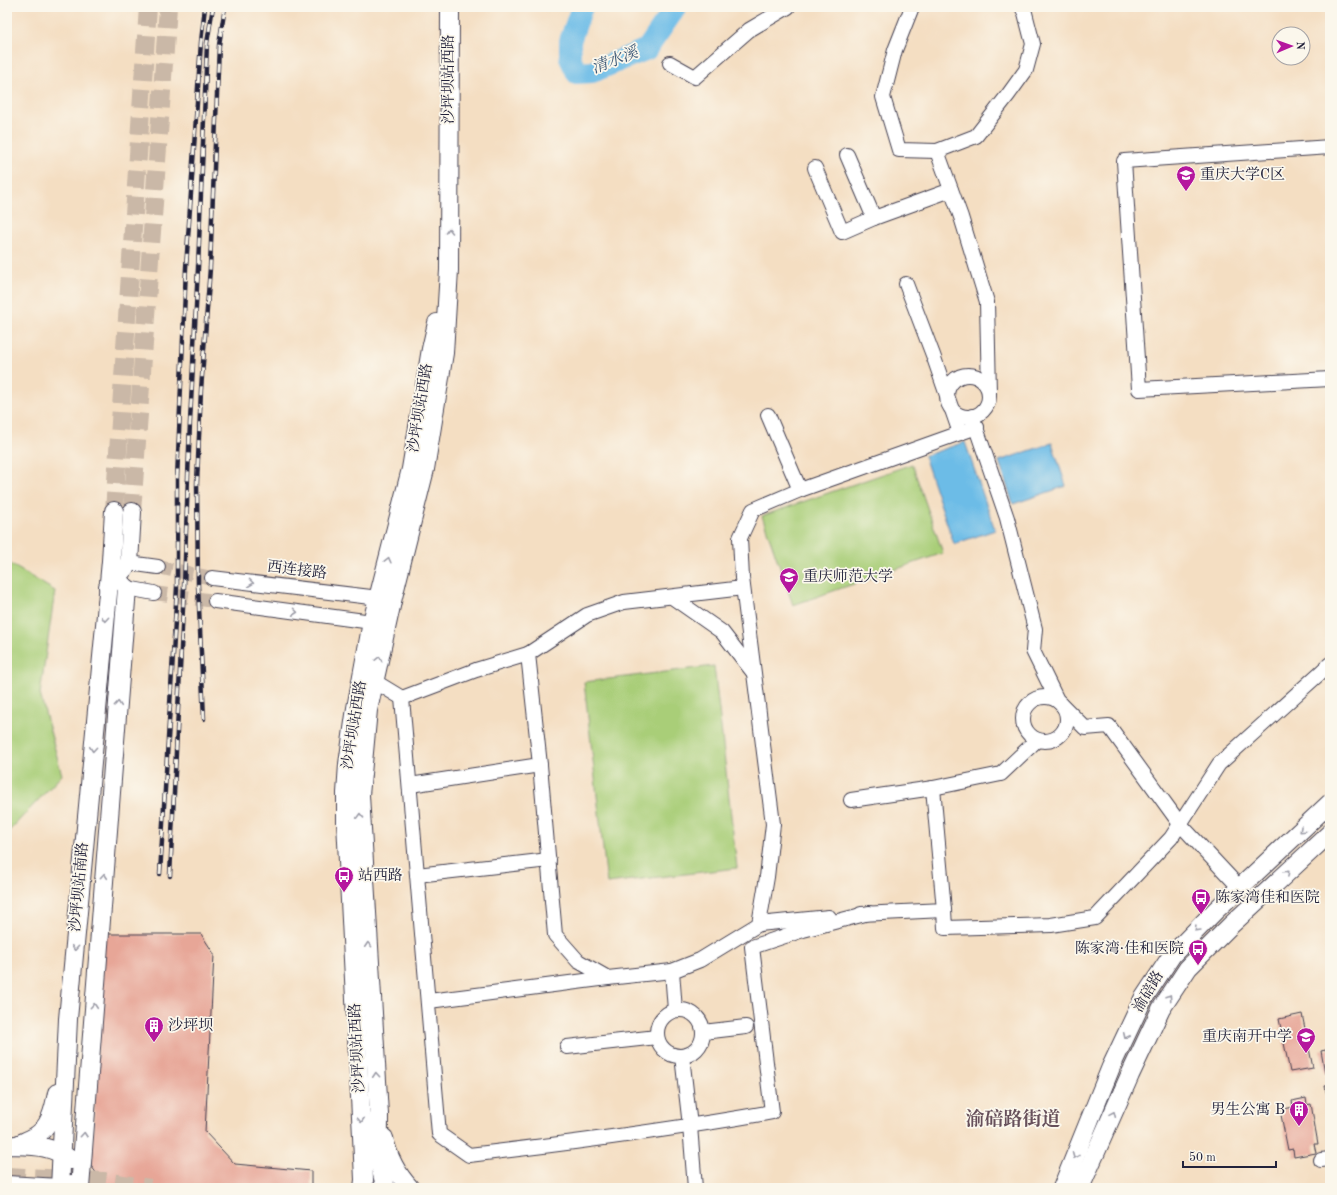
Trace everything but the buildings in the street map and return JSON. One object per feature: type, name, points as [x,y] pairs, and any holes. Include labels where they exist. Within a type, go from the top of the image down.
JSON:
[{"type":"main road","name":"沙坪坝站西路","points":[[379,1114],[360,795],[368,710],[393,597],[425,469],[444,353],[449,270],[450,7]]},
{"type":"main road","name":"沙坪坝站西路","points":[[364,1185],[346,793],[348,764],[356,708],[372,622],[411,469],[431,349],[449,270]]},
{"type":"main road","name":"沙坪坝站南路","points":[[80,1181],[119,575],[114,511]]},
{"type":"main road","name":"沙坪坝站南路","points":[[60,1188],[68,1019],[119,575],[132,512]]},
{"type":"main road","name":"渝碚路","points":[[1062,1188],[1111,1067],[1143,999],[1172,955],[1216,910],[1330,803]]},
{"type":"main road","name":"渝碚路","points":[[1080,1188],[1161,1009],[1188,968],[1230,925],[1330,833]]},
{"type":"main road","points":[[12,1145],[36,1136],[46,1126],[54,1111],[68,1019]]},
{"type":"main road","points":[[379,1114],[378,1160],[386,1188]]},
{"type":"main road","points":[[379,1114],[386,1146],[391,1160],[410,1188]]},
{"type":"main road","points":[[7,1185],[60,1188],[80,1181],[73,1162],[62,1153],[47,1147],[12,1145]]},
{"type":"street","points":[[670,63],[695,77],[749,30],[788,7]]},
{"type":"street","points":[[912,7],[895,50],[884,97],[899,150],[937,151],[976,136],[1026,70],[1033,44],[1022,7]]},
{"type":"street","points":[[1330,147],[1124,161],[1139,389],[1330,378]]},
{"type":"street","points":[[759,924],[767,877],[773,824],[743,588],[740,538],[753,510],[800,490],[960,433],[983,411],[989,400],[987,302],[961,217],[937,151]]},
{"type":"street","points":[[847,155],[874,218]]},
{"type":"street","points":[[815,168],[842,232],[874,218],[951,190]]},
{"type":"street","points":[[906,284],[950,404],[953,410],[958,414],[974,421],[1007,518],[1032,614],[1035,629],[1033,651],[1057,700],[1066,710],[1068,718],[1067,725],[1064,732],[1058,738],[1044,742],[1030,736],[1026,730],[1023,723],[1023,715],[1026,708],[1030,702],[1036,698],[1044,697],[1057,700],[1085,728],[1109,726],[1180,824],[1240,888]]},
{"type":"street","points":[[960,433],[948,398],[950,386],[954,380],[966,375],[978,377],[984,381],[989,393]]},
{"type":"street","points":[[768,415],[800,490]]},
{"type":"street","points":[[119,575],[158,567]]},
{"type":"street","points":[[119,575],[154,593]]},
{"type":"street","name":"西连接路","points":[[212,578],[379,598]]},
{"type":"street","points":[[402,698],[476,670],[528,654],[587,615],[624,602],[743,588]]},
{"type":"street","points":[[672,597],[722,632],[754,672]]},
{"type":"street","points":[[215,601],[372,622]]},
{"type":"street","points":[[528,654],[540,765],[555,935],[578,961],[608,978]]},
{"type":"street","points":[[934,788],[945,928],[1051,924],[1095,918],[1171,838],[1218,764],[1330,664]]},
{"type":"street","points":[[374,680],[402,698]]},
{"type":"street","points":[[402,698],[429,1001],[439,1134],[469,1155],[576,1143],[772,1112],[752,947],[803,930],[869,913]]},
{"type":"street","points":[[851,800],[934,788],[1001,774],[1037,740]]},
{"type":"street","points":[[410,785],[540,765]]},
{"type":"street","points":[[417,875],[549,860]]},
{"type":"street","points":[[429,1001],[672,971],[700,960],[759,924],[869,913],[944,910]]},
{"type":"street","points":[[672,971],[675,1010]]},
{"type":"street","points":[[675,1010],[688,1011],[699,1019],[703,1032],[702,1040],[697,1048],[690,1054],[682,1056],[671,1054],[666,1051],[662,1047],[657,1037],[658,1025],[665,1015],[675,1010]]},
{"type":"street","points":[[703,1032],[746,1027]]},
{"type":"street","points":[[567,1047],[657,1037]]},
{"type":"street","points":[[682,1056],[695,1188]]},
{"type":"green space","points":[[912,464],[943,553],[793,605],[762,516]]},
{"type":"green space","points":[[7,562],[55,591],[40,694],[62,775],[7,833]]},
{"type":"green space","points":[[714,666],[737,868],[607,883],[584,682]]},
{"type":"water","points":[[965,442],[995,530],[954,544],[924,456]]},
{"type":"water","points":[[1052,443],[1066,486],[1013,504],[999,461]]},
{"type":"waterway","name":"清水溪","points":[[582,7],[570,41],[570,58],[577,73],[592,72],[647,49],[676,7]]},
{"type":"tunnel","points":[[114,511],[148,7]]},
{"type":"tunnel","points":[[132,512],[168,7]]},
{"type":"tunnel","points":[[158,567],[212,578]]},
{"type":"tunnel","points":[[154,593],[215,601]]},
{"type":"tunnel","points":[[7,1176],[103,1181],[150,1188]]},
{"type":"railway","points":[[160,874],[177,587],[177,479],[186,268],[201,42],[205,7]]},
{"type":"railway","points":[[170,876],[207,43],[213,7]]},
{"type":"railway","points":[[204,719],[198,585],[197,483],[201,390],[210,268],[219,45],[225,7]]},
{"type":"place","name":"重庆大学C区","points":[[1186,192]]},
{"type":"place","name":"重庆师范大学","points":[[789,594]]},
{"type":"place","name":"站西路","points":[[344,893]]},
{"type":"place","name":"陈家湾佳和医院","points":[[1201,915]]},
{"type":"place","name":"陈家湾·佳和医院","points":[[1198,966]]},
{"type":"place","name":"沙坪坝","points":[[154,1043]]},
{"type":"place","name":"重庆南开中学","points":[[1306,1054]]},
{"type":"place","name":"男生公寓 B","points":[[1299,1127]]},
{"type":"district","name":"渝碚路街道","points":[[1013,1120]]}]
